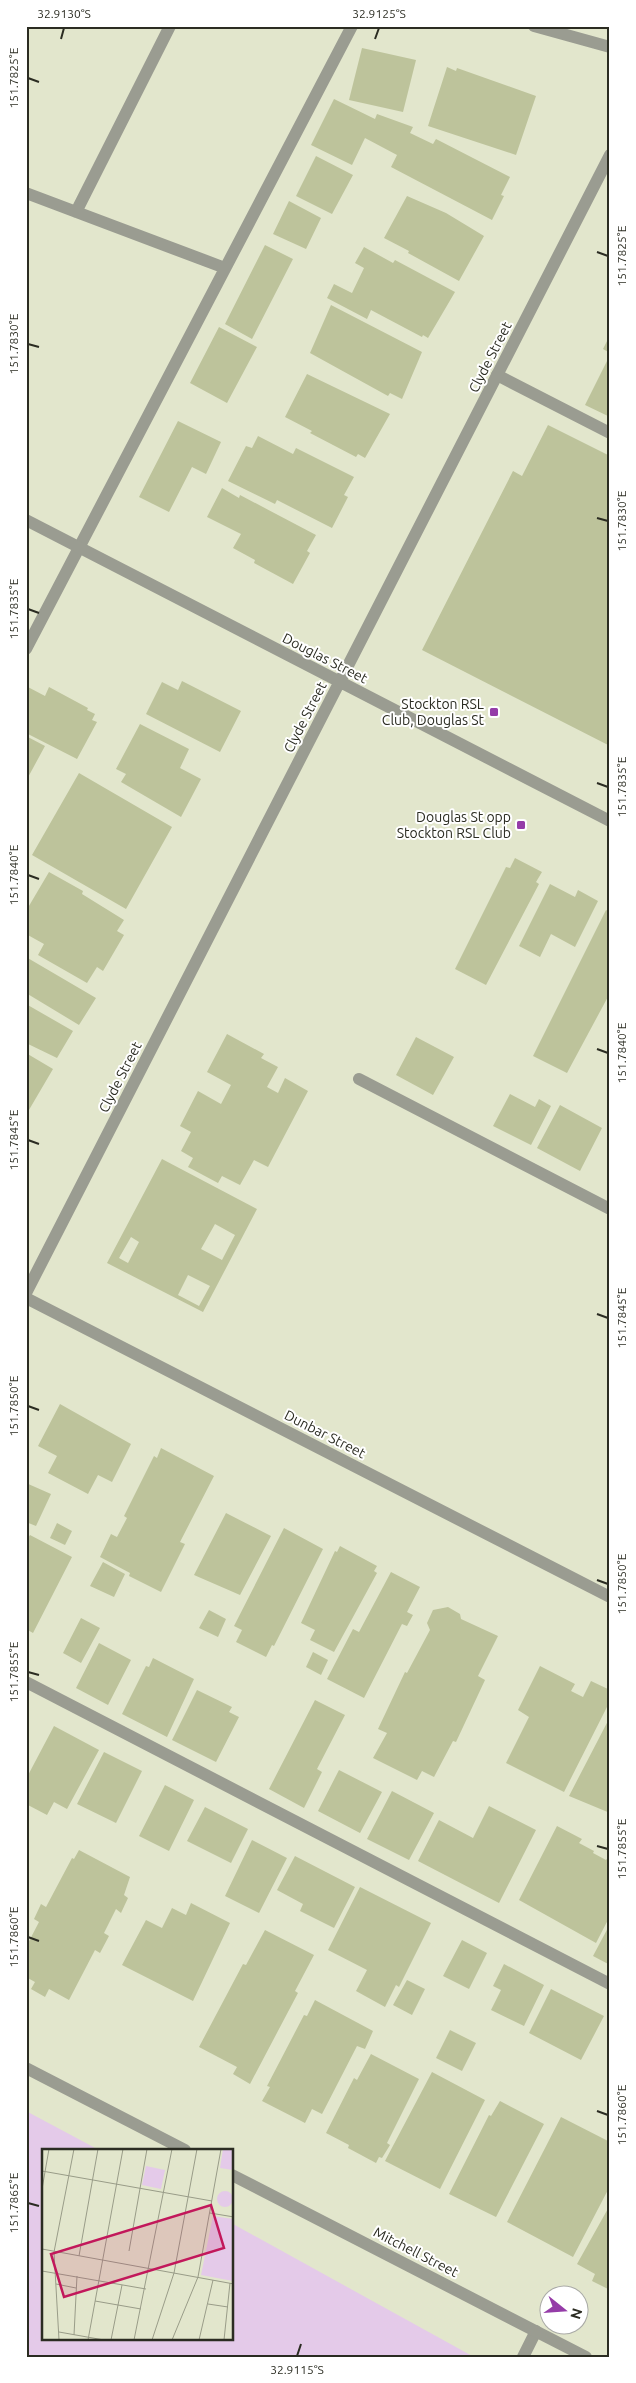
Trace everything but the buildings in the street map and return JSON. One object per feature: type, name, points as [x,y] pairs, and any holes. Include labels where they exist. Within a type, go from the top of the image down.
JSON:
[{"type":"street","points":[[76,212],[170,26]]},
{"type":"street","points":[[26,649],[352,26]]},
{"type":"street","points":[[534,26],[610,47]]},
{"type":"street","name":"Clyde Street","points":[[26,1293],[610,155]]},
{"type":"street","points":[[26,193],[226,268]]},
{"type":"street","points":[[497,375],[610,433]]},
{"type":"street","name":"Douglas Street","points":[[26,520],[610,822]]},
{"type":"street","points":[[359,1079],[610,1209]]},
{"type":"street","name":"Dunbar Street","points":[[26,1298],[610,1597]]},
{"type":"street","points":[[26,1682],[610,1984]]},
{"type":"street","points":[[26,2068],[184,2149]]},
{"type":"street","name":"Mitchell Street","points":[[234,2176],[586,2357]]},
{"type":"street","points":[[523,2357],[536,2331]]},
{"type":"shaded area","points":[[26,2111],[97,2149],[42,2149],[42,2340],[234,2340],[234,2225],[474,2357],[26,2357]]},
{"type":"place","name":"Stockton RSL Club, Douglas St","points":[[494,712]]},
{"type":"place","name":"Douglas St opp Stockton RSL Club","points":[[521,825]]}]
